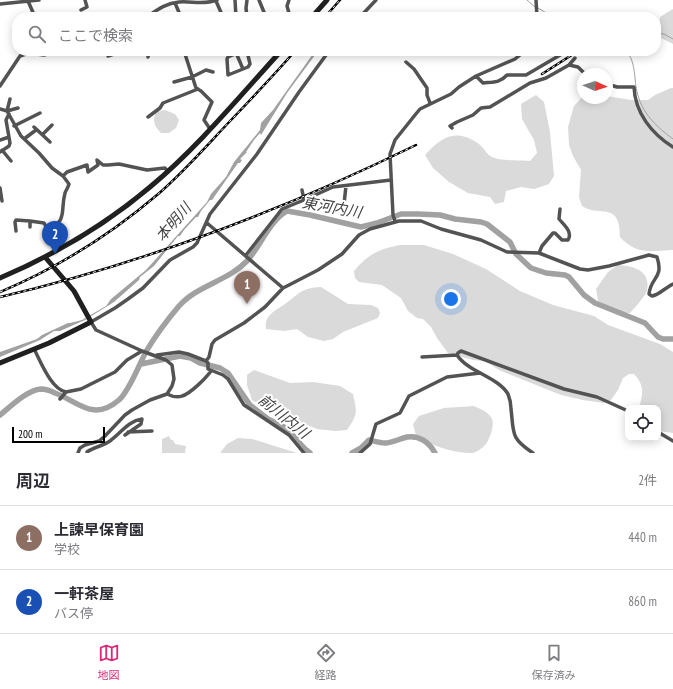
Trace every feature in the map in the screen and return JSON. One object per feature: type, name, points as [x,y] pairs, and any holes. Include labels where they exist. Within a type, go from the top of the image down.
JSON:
[{"type":"street","points":[[0,4],[39,0]]},
{"type":"street","points":[[81,10],[87,7],[85,0]]},
{"type":"street","points":[[155,12],[164,6],[175,3],[204,3],[217,0],[221,12]]},
{"type":"street","points":[[235,0],[236,12]]},
{"type":"street","points":[[247,0],[247,12]]},
{"type":"street","points":[[264,12],[260,1],[265,0]]},
{"type":"street","points":[[289,0],[287,6],[289,12]]},
{"type":"street","points":[[316,12],[327,0]]},
{"type":"street","points":[[365,12],[376,0]]},
{"type":"street","points":[[536,0],[537,12]]},
{"type":"street","points":[[31,1],[33,12]]},
{"type":"street","points":[[175,3],[179,12]]},
{"type":"street","points":[[0,86],[20,56]]},
{"type":"street","points":[[186,56],[196,88],[212,102],[204,120],[210,129]]},
{"type":"street","points":[[230,56],[228,57],[228,75],[248,67],[250,64],[248,56]]},
{"type":"street","points":[[238,56],[242,69]]},
{"type":"street","points":[[0,278],[45,257],[82,237],[123,209],[168,172],[210,129],[276,56]]},
{"type":"street","points":[[0,363],[34,349],[115,308],[143,288],[170,260],[193,248],[207,223],[210,214],[257,154],[325,56]]},
{"type":"street","points":[[395,221],[390,154],[395,140],[420,109],[451,94],[476,76],[519,56]]},
{"type":"street","points":[[476,76],[483,83],[497,82],[503,80],[508,75],[526,75],[558,56]]},
{"type":"street","points":[[452,128],[450,126],[473,115],[481,108],[490,107],[530,83],[546,78],[569,65],[576,58]]},
{"type":"street","points":[[406,62],[414,69],[428,88],[427,95],[430,103]]},
{"type":"street","points":[[569,65],[579,68]]},
{"type":"street","points":[[174,82],[192,77],[206,70],[213,72]]},
{"type":"street","points":[[613,86],[634,88],[634,95],[642,117],[666,142],[673,147]]},
{"type":"street","points":[[148,117],[160,108],[163,103],[198,89]]},
{"type":"street","points":[[10,99],[6,120],[10,143],[9,146],[1,151],[12,161]]},
{"type":"street","points":[[0,109],[8,112],[18,108]]},
{"type":"street","points":[[8,112],[14,126],[24,139],[52,168],[63,176],[69,184],[65,193],[60,219],[56,227],[49,232]]},
{"type":"street","points":[[14,126],[40,113]]},
{"type":"street","points":[[43,134],[52,124]]},
{"type":"street","points":[[24,139],[35,128],[50,142]]},
{"type":"street","points":[[0,140],[9,137]]},
{"type":"street","points":[[63,176],[67,172],[87,165],[88,172],[98,165],[97,160],[103,164],[119,164],[146,170],[165,168],[168,172]]},
{"type":"street","points":[[247,256],[282,209],[333,187],[391,180]]},
{"type":"street","points":[[344,204],[346,186]]},
{"type":"street","points":[[0,188],[2,201]]},
{"type":"street","points":[[302,190],[304,200]]},
{"type":"street","points":[[60,219],[61,209]]},
{"type":"street","points":[[539,253],[542,246],[553,233],[555,233],[562,240],[568,240],[570,236],[570,232],[559,219],[560,209]]},
{"type":"street","points":[[44,223],[48,219]]},
{"type":"street","points":[[16,231],[16,220],[44,223]]},
{"type":"street","points":[[30,221],[30,227]]},
{"type":"street","points":[[166,394],[171,396],[183,396],[207,376],[209,370],[207,362],[212,344],[215,340],[244,323],[265,307],[282,288],[342,254],[359,235],[395,221],[421,221],[441,229],[481,240],[507,252],[539,253],[573,267],[588,270],[649,255],[654,256],[657,257],[660,266],[659,273],[651,287],[649,294],[656,296],[666,287],[673,284]]},
{"type":"street","points":[[44,223],[58,250]]},
{"type":"street","points":[[207,223],[252,260],[282,288]]},
{"type":"street","points":[[45,257],[74,291],[96,330],[143,351],[156,355],[172,365],[174,379],[172,386],[166,394],[140,404],[124,415],[99,441],[85,445],[80,448],[78,453]]},
{"type":"street","points":[[34,349],[51,380],[65,393]]},
{"type":"street","points":[[60,399],[65,393],[81,389],[115,372],[127,360],[143,351]]},
{"type":"street","points":[[422,357],[457,355],[461,351],[564,389],[597,397],[625,410]]},
{"type":"street","points":[[156,355],[179,352],[207,362]]},
{"type":"street","points":[[457,355],[461,361],[493,381],[506,392],[510,402],[513,429],[516,440],[532,453]]},
{"type":"street","points":[[209,370],[223,375],[228,379],[244,405],[288,435],[304,453]]},
{"type":"street","points":[[360,453],[370,444],[376,424],[400,413],[409,396],[447,377],[480,373]]},
{"type":"street","points":[[80,448],[87,452],[110,441],[127,425],[142,419],[141,424],[126,434],[152,431]]},
{"type":"street","points":[[661,434],[673,441]]},
{"type":"shaded area","points":[[673,9],[673,44],[661,38],[661,16]]},
{"type":"shaded area","points":[[311,56],[314,56],[287,93],[261,135],[260,133],[254,140],[247,152],[240,159],[242,160],[240,163],[238,163],[212,200],[210,200],[198,217],[196,217],[180,236],[178,236],[154,266],[114,302],[85,320],[60,331],[54,331],[40,340],[0,357],[0,352],[37,339],[42,335],[68,323],[82,320],[106,306],[111,299],[146,270],[207,202],[211,194],[226,177],[234,162],[260,130],[261,123],[273,110]]},
{"type":"shaded area","points":[[673,88],[673,250],[644,251],[632,247],[620,237],[617,218],[613,214],[596,211],[582,206],[579,197],[581,170],[569,145],[568,127],[574,106],[577,103],[577,104],[613,104],[613,97],[631,100],[648,100],[655,95]]},
{"type":"shaded area","points":[[536,95],[544,102],[550,132],[554,176],[549,184],[534,189],[521,187],[506,191],[504,202],[495,204],[490,197],[468,193],[449,182],[433,168],[425,155],[431,148],[444,139],[457,135],[464,136],[479,144],[490,156],[505,160],[530,161],[537,153],[534,140],[522,119],[521,104]]},
{"type":"shaded area","points":[[165,110],[175,114],[179,120],[176,128],[169,133],[161,133],[155,126],[154,118],[156,112]]},
{"type":"shaded area","points":[[400,245],[424,245],[453,254],[486,269],[520,291],[553,305],[594,316],[608,325],[660,344],[673,352],[673,433],[661,431],[661,405],[640,405],[642,390],[638,378],[634,374],[629,374],[623,378],[618,390],[611,400],[604,403],[561,395],[499,370],[485,361],[473,360],[448,353],[431,327],[423,319],[417,318],[408,311],[401,298],[382,285],[359,282],[355,278],[354,271],[364,260],[374,253],[386,248]]},
{"type":"shaded area","points":[[618,265],[640,270],[644,274],[648,283],[646,292],[630,313],[605,307],[598,301],[596,289],[608,272]]},
{"type":"shaded area","points":[[321,287],[348,304],[371,305],[378,308],[380,313],[378,318],[343,332],[333,339],[324,341],[308,337],[297,329],[284,331],[266,329],[268,317],[274,311],[301,292]]},
{"type":"shaded area","points":[[254,370],[290,383],[313,382],[340,386],[353,394],[356,409],[355,416],[347,430],[335,431],[317,429],[266,408],[252,400],[247,385],[247,375]]},
{"type":"shaded area","points":[[474,406],[489,414],[493,422],[488,440],[484,446],[477,451],[465,453],[450,450],[436,446],[416,436],[413,424],[419,416],[444,408]]},
{"type":"shaded area","points":[[169,436],[175,444],[186,446],[185,453],[162,453],[162,439]]},
{"type":"shaded area","points":[[238,438],[252,439],[297,453],[220,453],[227,444]]},
{"type":"waterway","points":[[527,0],[535,7]]},
{"type":"waterway","points":[[538,8],[545,12]]},
{"type":"waterway","points":[[661,34],[673,39]]},
{"type":"waterway","points":[[630,56],[633,64],[636,88],[642,106],[651,120],[673,139]]},
{"type":"waterway","name":"東河内川","points":[[0,415],[30,392],[41,389],[45,389],[79,405],[94,410],[110,406],[119,400],[131,383],[151,344],[162,327],[179,306],[195,293],[231,274],[247,261],[276,220],[287,211],[361,227],[401,214],[440,215],[455,219],[481,222],[487,224],[510,242],[516,254],[531,268],[546,273],[565,275],[569,277],[584,295],[595,303],[645,323],[658,337],[663,339],[673,339]]},
{"type":"waterway","name":"前川内川","points":[[141,364],[180,356],[191,358],[200,363],[220,368],[228,373],[250,405],[268,419],[284,427],[310,453]]},
{"type":"waterway","name":"前川内川","points":[[352,453],[361,448],[369,440],[388,443],[407,437],[420,438],[427,443],[435,453]]},
{"type":"railway","points":[[329,12],[340,0]]},
{"type":"railway","points":[[0,292],[21,283],[82,250],[139,210],[186,167],[290,56]]},
{"type":"railway","points":[[542,74],[570,56]]},
{"type":"railway","points":[[0,297],[107,268],[212,233],[264,213],[366,169],[416,145]]},
{"type":"place","name":"一軒茶屋","points":[[55,254]]},
{"type":"place","name":"上諫早保育園","points":[[247,304]]},
{"type":"water label","name":"本明川","points":[[173,222]]}]
